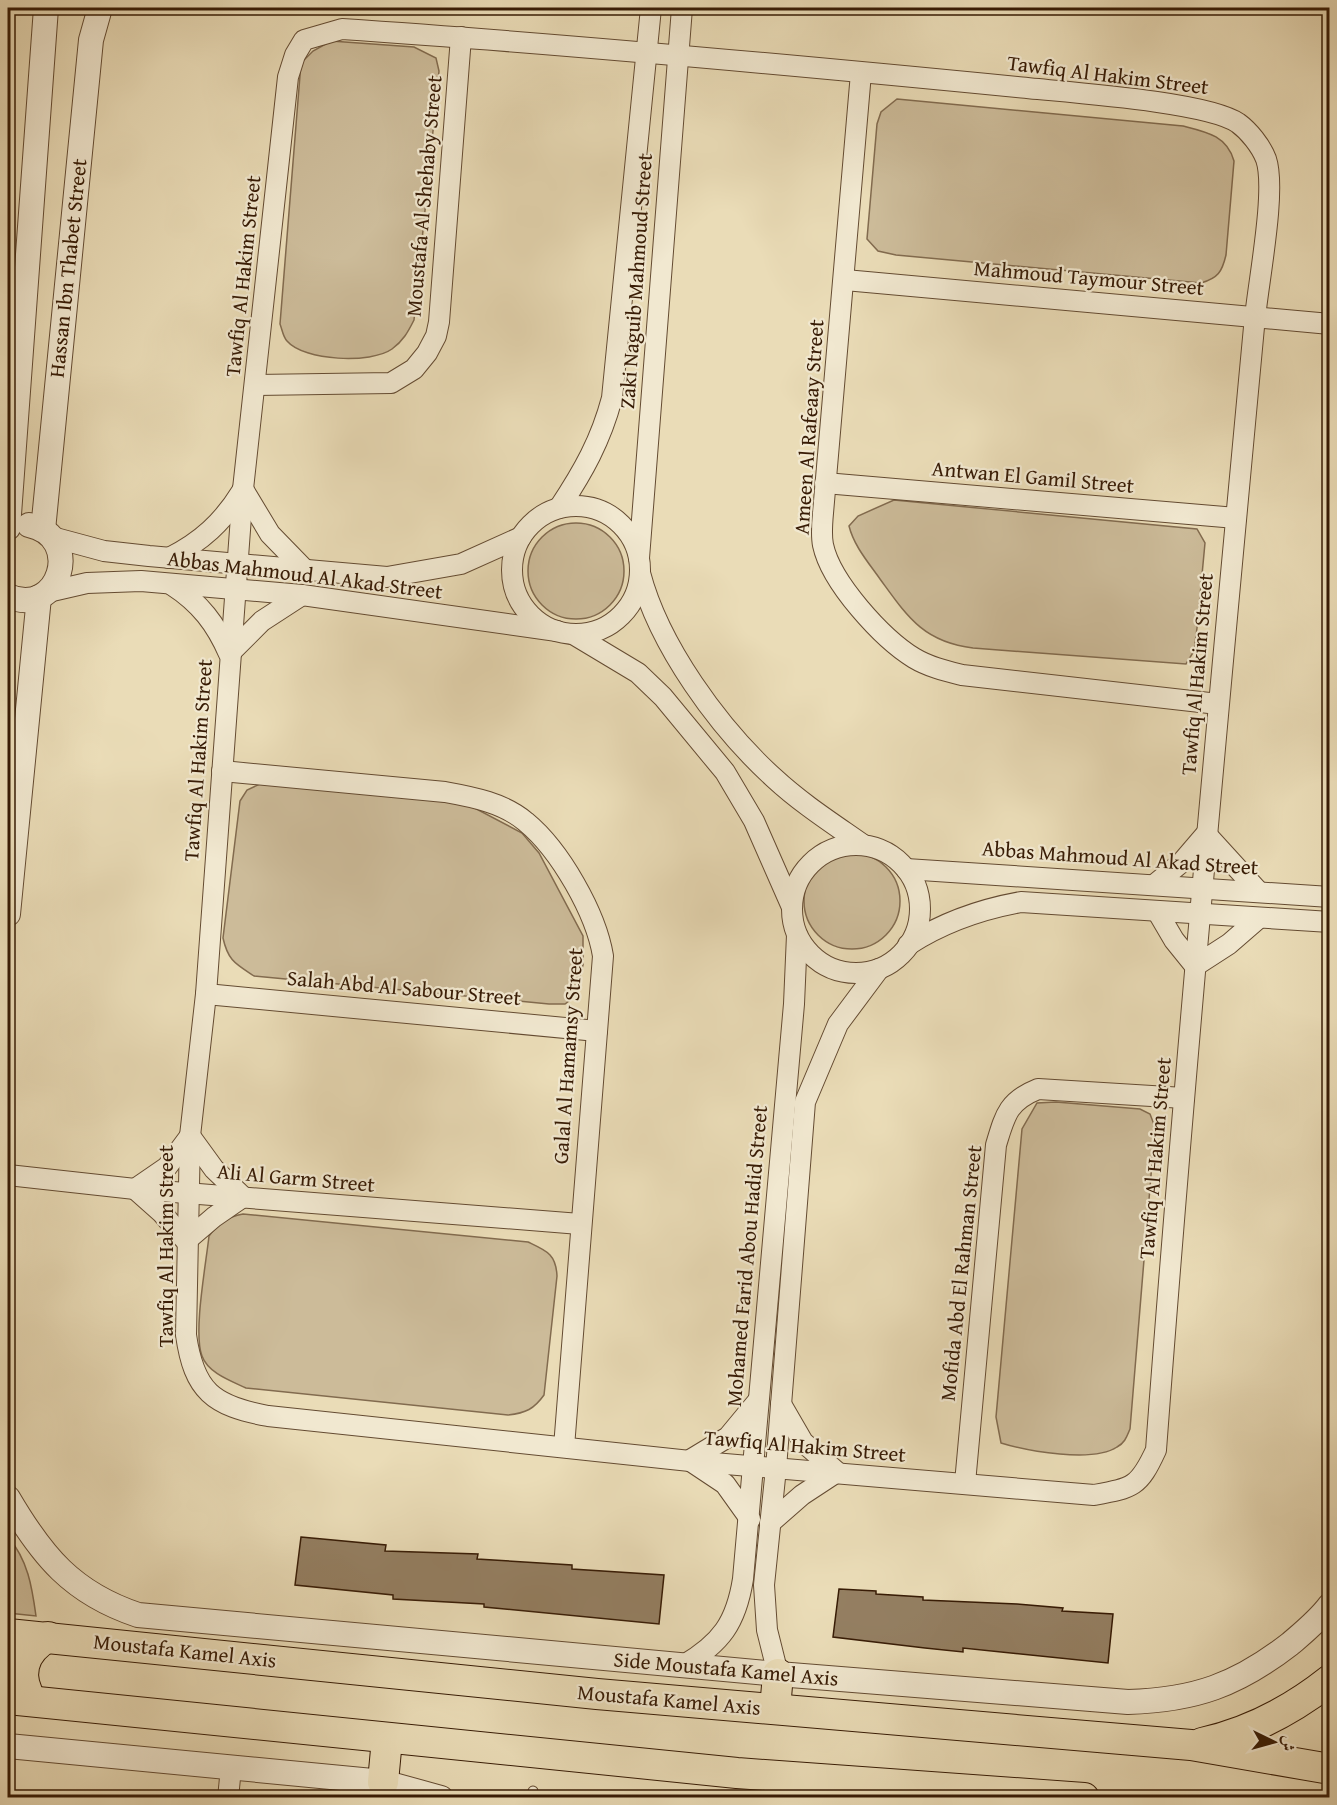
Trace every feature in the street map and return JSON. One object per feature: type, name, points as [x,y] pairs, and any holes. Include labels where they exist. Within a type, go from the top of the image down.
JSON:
[{"type":"main road","name":"Moustafa Kamel Axis","points":[[8,1634],[597,1694],[1191,1745],[1329,1769]]},
{"type":"main road","points":[[48,1637],[33,1648],[23,1665],[25,1690],[20,1700],[830,1790],[1084,1797]]},
{"type":"main road","points":[[775,1708],[778,1674]]},
{"type":"main road","points":[[1191,1745],[1253,1728],[1282,1714],[1329,1680]]},
{"type":"main road","points":[[383,1782],[387,1739]]},
{"type":"street","name":"Hassan Ibn Thabet Street","points":[[8,528],[46,8]]},
{"type":"street","name":"Hassan Ibn Thabet Street","points":[[47,534],[91,40],[100,8]]},
{"type":"street","name":"Zaki Naguib Mahmoud Street","points":[[559,508],[592,457],[604,428],[612,398],[651,8]]},
{"type":"street","name":"Zaki Naguib Mahmoud Street","points":[[639,565],[682,8]]},
{"type":"street","name":"Tawfiq Al Hakim Street","points":[[342,29],[461,37],[678,53],[1067,92],[1186,107],[1214,113],[1236,122],[1254,139],[1266,159],[1270,187],[1255,316],[1206,834],[1156,1450],[1144,1475],[1134,1485],[1094,1495],[690,1461],[268,1416],[242,1411],[217,1401],[199,1383],[189,1360],[186,1324],[190,1136],[206,994],[229,654],[243,489],[288,77],[295,55],[304,40],[342,29]]},
{"type":"street","name":"Moustafa Al Shehaby Street","points":[[256,385],[391,383],[414,369],[427,353],[436,336],[439,322],[461,37]]},
{"type":"street","name":"Ameen Al Rafeaay Street","points":[[861,73],[822,532],[823,547],[831,566],[881,631],[915,659],[938,669],[962,675],[1218,705]]},
{"type":"street","name":"Mahmoud Taymour Street","points":[[845,280],[1329,324]]},
{"type":"street","name":"Antwan El Gamil Street","points":[[825,483],[1236,518]]},
{"type":"street","points":[[169,558],[192,546],[213,530],[230,511],[243,489],[270,534],[306,571]]},
{"type":"street","points":[[639,565],[637,588],[630,604],[606,627],[590,633],[565,633],[530,615],[520,601],[514,586],[512,569],[521,537],[531,524],[559,508],[582,506],[604,512],[627,531],[639,565],[654,615],[674,655],[750,756],[800,800],[862,844]]},
{"type":"street","points":[[8,528],[32,525],[47,534],[58,546],[61,565],[59,575],[43,594],[27,600],[8,596]]},
{"type":"street","name":"Abbas Mahmoud Al Akad Street","points":[[47,534],[104,550],[238,565],[387,577],[416,574],[461,564],[521,537]]},
{"type":"street","name":"Abbas Mahmoud Al Akad Street","points":[[43,594],[104,581],[169,583],[235,591],[302,595],[565,633],[638,673],[663,697],[718,764],[754,821],[792,905]]},
{"type":"street","points":[[169,583],[189,596],[206,612],[229,654],[262,621],[302,595]]},
{"type":"street","points":[[8,914],[43,594]]},
{"type":"street","name":"Galal Al Hamamsy Street","points":[[222,771],[456,794],[494,804],[526,822],[556,856],[591,913],[600,936],[603,956],[564,1447]]},
{"type":"street","points":[[1154,885],[1182,862],[1206,834],[1258,891]]},
{"type":"street","points":[[862,844],[879,848],[895,857],[906,868],[919,898],[920,915],[916,931],[908,945],[895,959],[879,969],[863,973],[831,968],[811,955],[797,935],[792,905],[796,885],[814,860],[822,853],[841,846],[862,844]]},
{"type":"street","name":"Abbas Mahmoud Al Akad Street","points":[[906,868],[1329,897]]},
{"type":"street","points":[[908,945],[931,930],[998,906],[1021,902],[1329,922]]},
{"type":"street","points":[[1157,911],[1174,940],[1195,966],[1228,944],[1259,918]]},
{"type":"street","name":"Mohamed Farid Abou Hadid Street","points":[[684,1665],[708,1651],[730,1623],[739,1601],[750,1519],[757,1402],[794,1004],[797,935]]},
{"type":"street","points":[[778,1674],[765,1607],[764,1585],[777,1468],[805,1102],[819,1064],[838,1024],[879,969]]},
{"type":"street","name":"Salah Abd Al Sabour Street","points":[[206,994],[597,1030]]},
{"type":"street","name":"Mofida Abd El Rahman Street","points":[[965,1483],[996,1145],[1011,1107],[1020,1096],[1038,1089],[1184,1098]]},
{"type":"street","points":[[190,1136],[214,1169],[243,1197],[214,1217],[186,1241],[162,1213],[135,1189],[167,1167],[190,1136]]},
{"type":"street","name":"Ali Al Garm Street","points":[[8,1175],[135,1189],[580,1224]]},
{"type":"street","points":[[750,1519],[725,1484],[690,1461],[728,1437],[757,1402]]},
{"type":"street","points":[[770,1523],[802,1495],[837,1472],[803,1442],[781,1403]]},
{"type":"street","points":[[8,1498],[15,1518]]},
{"type":"street","name":"Side Moustafa Kamel Axis","points":[[15,1518],[60,1571],[83,1590],[109,1605],[138,1614],[778,1674],[1128,1702],[1160,1701],[1230,1683],[1258,1668],[1297,1638],[1329,1605]]},
{"type":"street","points":[[8,1746],[383,1782],[441,1797]]},
{"type":"street","points":[[228,1797],[231,1768]]},
{"type":"shaded area","points":[[331,41],[414,47],[436,58],[439,71],[414,320],[396,346],[382,354],[369,357],[338,358],[308,353],[287,341],[280,324],[301,63],[313,51]]},
{"type":"shaded area","points":[[897,99],[1183,126],[1215,136],[1226,146],[1234,161],[1226,255],[1221,270],[1212,279],[1201,283],[896,255],[878,251],[867,239],[877,124],[881,112]]},
{"type":"shaded area","points":[[894,500],[1197,529],[1205,543],[1194,651],[1186,664],[973,648],[941,640],[908,616],[866,560],[851,533],[849,526],[858,516]]},
{"type":"shaded area","points":[[576,523],[594,527],[610,537],[620,553],[624,571],[620,589],[610,605],[594,615],[576,619],[558,615],[542,605],[532,589],[528,571],[532,553],[542,537],[558,527]]},
{"type":"shaded area","points":[[262,783],[467,804],[522,833],[539,853],[583,936],[583,965],[574,997],[565,1004],[549,1004],[254,976],[242,968],[230,957],[223,938],[240,801],[247,790]]},
{"type":"shaded area","points":[[852,853],[870,857],[886,867],[896,883],[900,901],[896,919],[886,935],[870,945],[852,949],[834,945],[818,935],[808,919],[804,901],[808,883],[818,867],[834,857]]},
{"type":"shaded area","points":[[1056,1102],[1140,1109],[1150,1114],[1155,1127],[1130,1429],[1120,1445],[1106,1452],[1092,1454],[1043,1452],[1001,1443],[996,1417],[1022,1129],[1037,1103]]},
{"type":"shaded area","points":[[243,1214],[528,1242],[545,1251],[555,1263],[557,1276],[544,1395],[529,1410],[508,1415],[246,1388],[221,1376],[209,1367],[202,1356],[199,1315],[203,1280],[209,1236],[223,1221]]},
{"type":"shaded area","points":[[8,1537],[25,1564],[36,1616],[8,1613]]},
{"type":"building","points":[[301,1537],[386,1545],[385,1551],[478,1554],[477,1559],[572,1565],[572,1569],[664,1575],[659,1624],[484,1607],[484,1604],[393,1599],[393,1595],[295,1585]]},
{"type":"building","points":[[839,1589],[923,1597],[923,1600],[1017,1604],[1063,1608],[1062,1611],[1113,1614],[1108,1663],[963,1648],[963,1652],[833,1637]]}]
